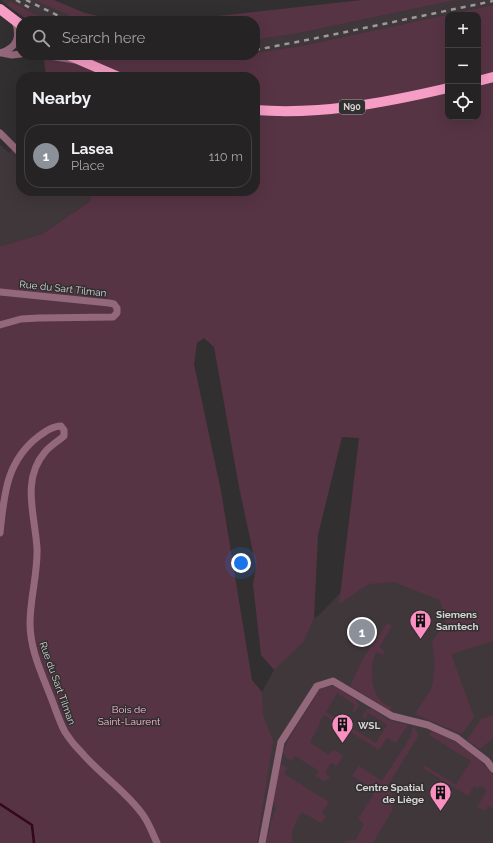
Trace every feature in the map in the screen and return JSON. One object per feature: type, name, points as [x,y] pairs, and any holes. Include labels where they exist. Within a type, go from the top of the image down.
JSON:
[{"type":"main road","points":[[0,9],[16,21]]},
{"type":"main road","points":[[80,61],[107,72]]},
{"type":"main road","points":[[481,80],[493,77]]},
{"type":"main road","name":"N90","points":[[260,110],[291,112],[342,108],[388,102],[445,89]]},
{"type":"street","points":[[13,46],[16,41]]},
{"type":"street","points":[[1,53],[16,44]]},
{"type":"street","points":[[1,53],[16,55]]},
{"type":"street","points":[[74,60],[80,61]]},
{"type":"street","points":[[0,133],[16,149]]},
{"type":"street","name":"Rue du Sart Tilman","points":[[0,292],[109,303],[114,304],[117,308],[117,314],[113,316],[39,318],[21,320],[0,325]]},
{"type":"street","name":"Rue du Sart Tilman","points":[[0,533],[5,489],[17,460],[34,440],[56,426],[61,426],[64,430],[64,436],[46,450],[39,460],[32,480],[32,507],[37,546],[37,559],[30,623],[35,656],[65,732],[83,755],[141,811],[157,843]]},
{"type":"street","points":[[262,843],[280,742],[317,686],[333,681],[392,716],[428,725],[456,738],[487,761],[493,769]]},
{"type":"shaded area","points":[[1,0],[35,0],[70,16],[38,16],[10,1],[7,5]]},
{"type":"shaded area","points":[[456,0],[493,0],[493,5],[460,12],[445,12],[445,15],[301,46],[260,52],[260,39],[299,33]]},
{"type":"shaded area","points":[[0,145],[9,153],[16,145],[16,196],[91,196],[89,202],[42,234],[2,246],[0,245]]},
{"type":"shaded area","points":[[352,581],[375,583],[393,582],[406,587],[493,597],[493,843],[257,843],[263,803],[262,692],[274,670],[314,618],[318,616]]},
{"type":"green space","points":[[35,0],[54,0],[85,13],[98,16],[70,16]]},
{"type":"green space","points":[[362,0],[456,0],[299,33],[260,39],[260,16],[219,16]]},
{"type":"green space","points":[[10,1],[38,16],[22,16],[7,5]]},
{"type":"green space","name":"Bois de Saint-Laurent","points":[[493,5],[493,641],[451,654],[474,717],[462,734],[415,714],[432,688],[435,664],[432,641],[446,624],[440,600],[393,582],[369,584],[339,604],[359,438],[342,437],[318,535],[314,618],[303,642],[274,670],[261,655],[253,585],[256,566],[239,487],[214,347],[204,338],[197,343],[194,364],[221,491],[252,680],[262,692],[263,715],[273,741],[257,843],[0,843],[0,245],[2,246],[42,234],[89,202],[91,196],[260,196],[260,72],[45,72],[44,60],[260,60],[260,52],[301,46],[445,15],[445,120],[481,120],[481,12],[460,12]]},
{"type":"green space","points":[[387,623],[392,626],[379,647],[385,651],[383,655],[376,652],[372,664],[372,680],[376,694],[380,700],[386,705],[394,707],[389,710],[350,686],[363,659]]},
{"type":"green space","points":[[334,686],[356,700],[359,705],[355,712],[352,711],[355,705],[337,693],[326,712],[376,743],[387,725],[368,713],[365,718],[362,717],[367,709],[372,709],[388,720],[408,725],[396,743],[387,738],[379,750],[324,715],[310,742],[328,755],[334,750],[343,755],[337,766],[331,763],[325,773],[330,777],[323,781],[315,776],[319,771],[295,756],[291,761],[285,757],[283,752],[288,740],[319,690],[322,687]]},
{"type":"green space","points":[[493,715],[493,738],[480,749],[467,740],[481,719]]},
{"type":"green space","points":[[413,726],[418,733],[417,738],[388,785],[391,788],[393,809],[373,843],[344,843],[345,841],[356,840],[364,824],[358,819],[376,790],[352,776],[359,766],[382,781],[410,738]]},
{"type":"green space","points":[[432,731],[450,739],[473,754],[493,775],[493,809],[488,806],[485,811],[477,807],[487,790],[480,786],[478,788],[474,786],[468,796],[423,768],[424,765],[456,785],[471,761],[429,735]]},
{"type":"green space","points":[[282,764],[287,768],[284,774],[329,802],[322,813],[326,816],[321,823],[302,812],[295,823],[292,835],[293,843],[266,843],[276,809],[274,804],[274,788],[279,766]]},
{"type":"waterway","points":[[0,804],[32,825],[34,843]]},
{"type":"railway","points":[[16,0],[30,8]]},
{"type":"railway","points":[[26,0],[59,16]]},
{"type":"railway","points":[[260,49],[493,1]]},
{"type":"place","name":"Lasea","points":[[362,632]]},
{"type":"place","name":"Siemens Samtech","points":[[420,640]]},
{"type":"place","name":"WSL","points":[[342,744]]},
{"type":"place","name":"Centre Spatial de Liège","points":[[440,812]]}]
